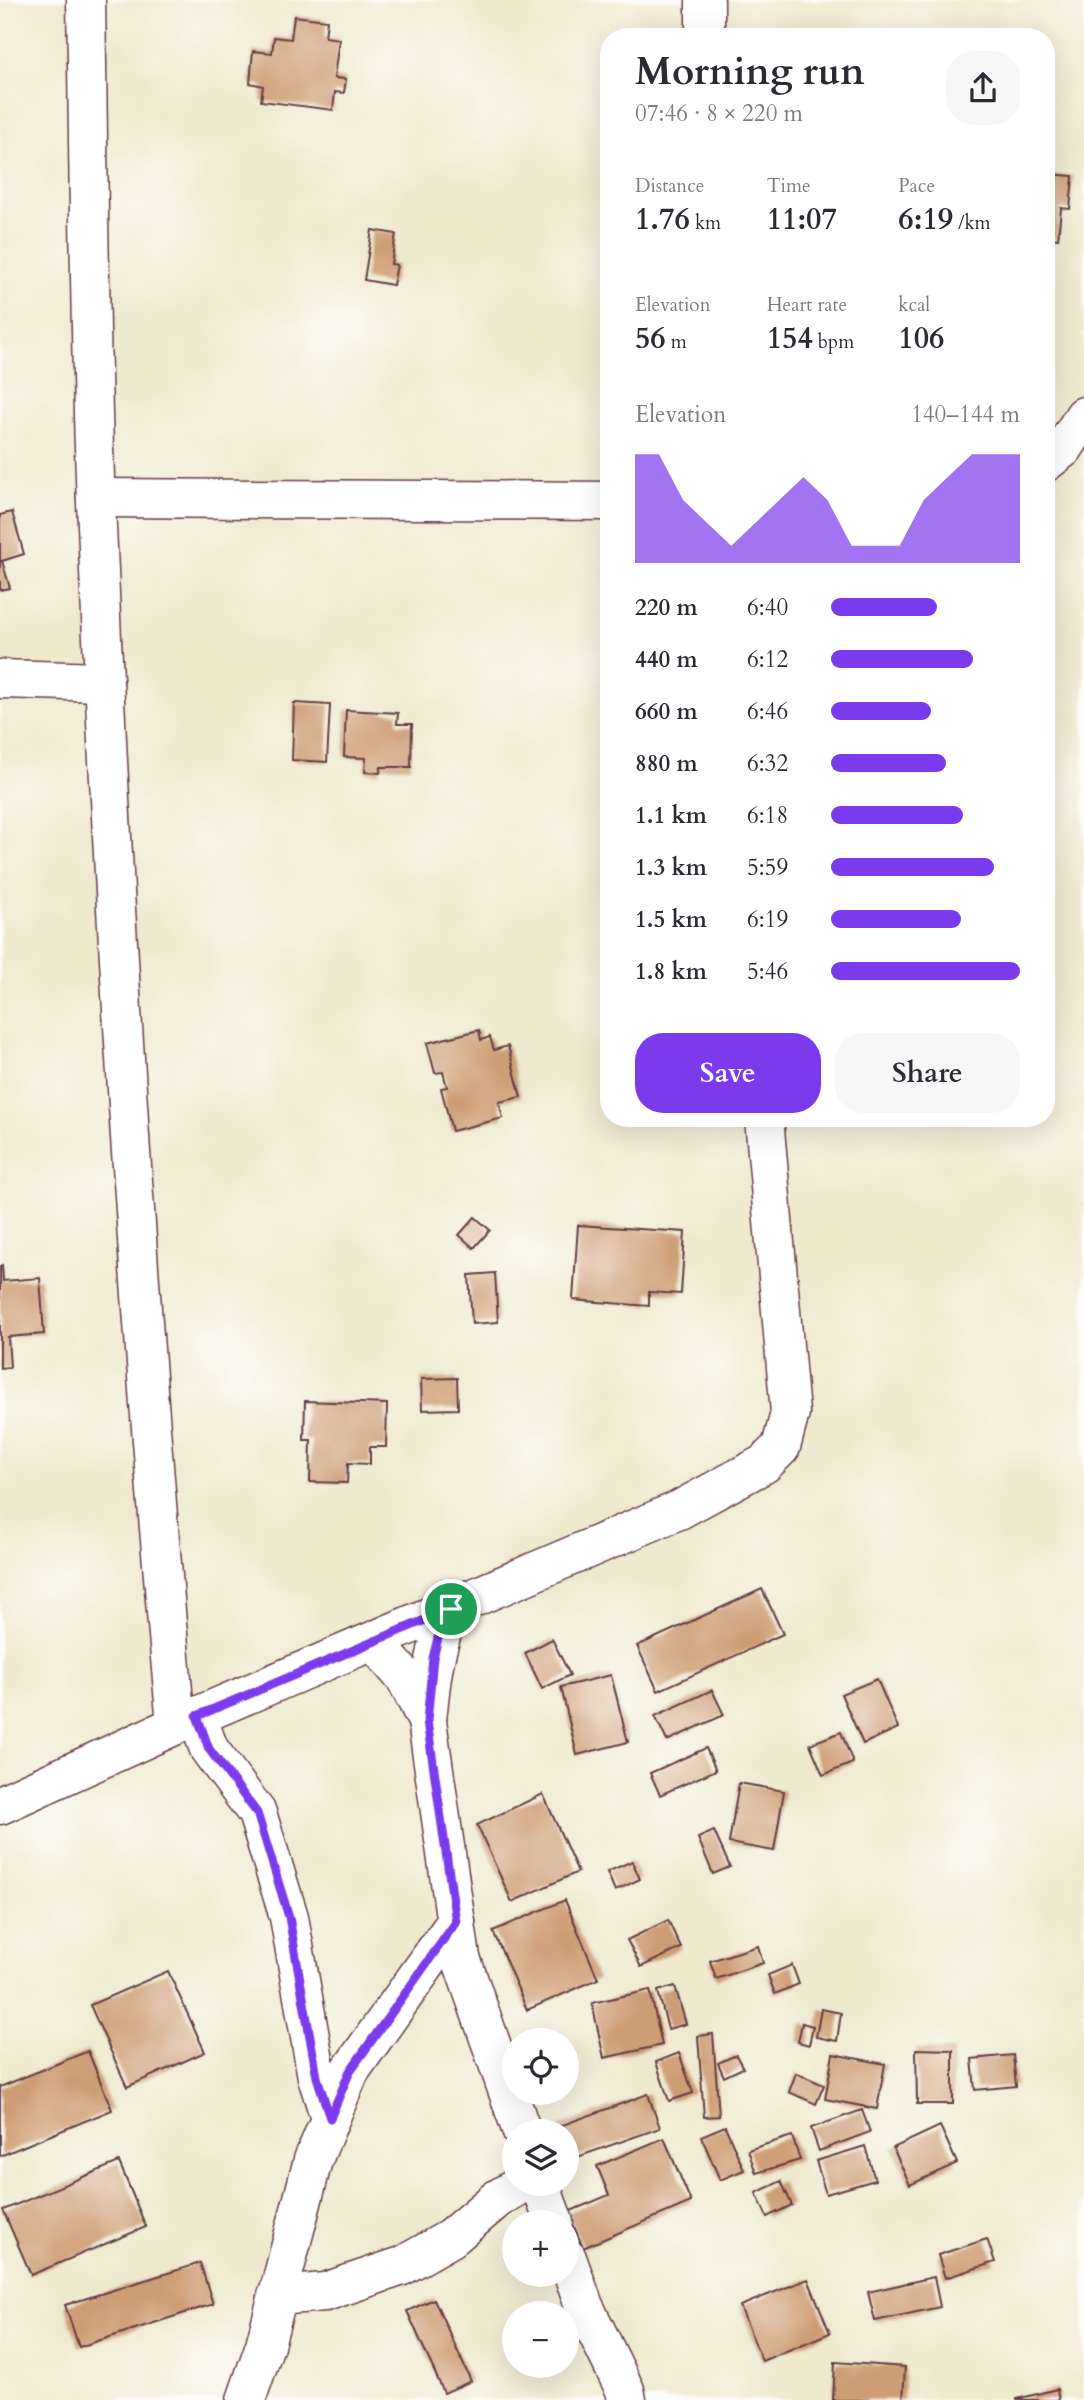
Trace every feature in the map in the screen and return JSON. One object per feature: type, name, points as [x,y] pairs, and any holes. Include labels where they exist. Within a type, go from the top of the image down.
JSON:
[{"type":"street","points":[[86,0],[96,498],[104,682],[136,1226],[155,1495],[187,1720],[257,1813],[289,1917],[317,2077],[330,2118]]},
{"type":"street","points":[[705,0],[705,28]]},
{"type":"street","points":[[1055,455],[1064,448],[1084,416]]},
{"type":"street","points":[[96,498],[600,501]]},
{"type":"street","points":[[0,679],[104,682]]},
{"type":"street","points":[[0,1805],[187,1720],[679,1510],[764,1464],[781,1447],[790,1413],[765,1127]]},
{"type":"street","points":[[451,1609],[438,1638],[433,1658],[427,1721],[461,1958],[517,2119]]},
{"type":"street","points":[[374,1642],[406,1679],[427,1721]]},
{"type":"street","points":[[246,2400],[265,2345],[313,2160],[350,2071],[456,1922]]},
{"type":"street","points":[[277,2296],[325,2292],[402,2266],[451,2238],[502,2196]]},
{"type":"street","points":[[577,2287],[625,2390],[627,2400]]},
{"type":"building","points":[[294,16],[327,20],[325,37],[339,39],[334,78],[346,79],[344,93],[335,92],[333,110],[261,101],[263,86],[250,83],[253,51],[272,53],[274,37],[291,39]]},
{"type":"building","points":[[1055,175],[1073,176],[1070,209],[1061,208],[1058,239],[1055,238]]},
{"type":"building","points":[[372,230],[396,234],[391,264],[397,265],[393,285],[364,280]]},
{"type":"building","points":[[12,512],[24,554],[2,561],[10,588],[0,590],[0,515]]},
{"type":"building","points":[[294,703],[330,705],[327,762],[292,760]]},
{"type":"building","points":[[346,710],[398,713],[397,724],[412,724],[411,767],[381,767],[380,773],[365,772],[366,758],[344,757]]},
{"type":"building","points":[[479,1030],[481,1040],[490,1037],[494,1050],[508,1046],[521,1097],[499,1102],[503,1118],[452,1131],[441,1088],[447,1087],[443,1072],[435,1073],[427,1043]]},
{"type":"building","points":[[475,1217],[490,1230],[474,1248],[459,1235]]},
{"type":"building","points":[[578,1225],[685,1232],[681,1294],[649,1292],[649,1306],[573,1300]]},
{"type":"building","points":[[2,1265],[3,1281],[40,1278],[44,1334],[8,1337],[10,1367],[0,1368],[0,1266]]},
{"type":"building","points":[[495,1273],[498,1322],[472,1324],[469,1275]]},
{"type":"building","points":[[457,1378],[458,1409],[422,1410],[421,1379]]},
{"type":"building","points":[[305,1401],[387,1404],[386,1447],[370,1447],[370,1464],[348,1463],[347,1483],[310,1482],[311,1440],[304,1440]]},
{"type":"building","points":[[762,1589],[783,1634],[658,1691],[637,1646]]},
{"type":"building","points":[[552,1639],[570,1675],[542,1689],[525,1653]]},
{"type":"building","points":[[611,1675],[628,1742],[577,1755],[561,1687]]},
{"type":"building","points":[[877,1679],[898,1728],[863,1744],[841,1694]]},
{"type":"building","points":[[712,1690],[724,1715],[667,1741],[655,1716]]},
{"type":"building","points":[[841,1732],[853,1763],[823,1775],[810,1744]]},
{"type":"building","points":[[706,1748],[716,1770],[660,1795],[650,1773]]},
{"type":"building","points":[[739,1783],[784,1791],[774,1851],[729,1843]]},
{"type":"building","points":[[543,1794],[578,1872],[512,1902],[477,1825]]},
{"type":"building","points":[[714,1831],[730,1867],[713,1874],[698,1838]]},
{"type":"building","points":[[632,1861],[640,1879],[615,1891],[607,1872]]},
{"type":"building","points":[[565,1900],[598,1979],[527,2010],[493,1931]]},
{"type":"building","points":[[668,1920],[681,1948],[641,1967],[627,1940]]},
{"type":"building","points":[[758,1946],[763,1963],[716,1979],[710,1961]]},
{"type":"building","points":[[792,1965],[799,1984],[775,1994],[768,1975]]},
{"type":"building","points":[[168,1971],[205,2052],[127,2087],[90,2005]]},
{"type":"building","points":[[675,1986],[686,2024],[668,2029],[658,1991]]},
{"type":"building","points":[[650,1990],[662,2045],[604,2058],[592,2003]]},
{"type":"building","points":[[821,2009],[841,2013],[837,2041],[816,2037]]},
{"type":"building","points":[[802,2023],[813,2026],[809,2045],[798,2042]]},
{"type":"building","points":[[713,2034],[719,2116],[704,2117],[698,2036]]},
{"type":"building","points":[[916,2049],[953,2050],[953,2104],[917,2104]]},
{"type":"building","points":[[88,2051],[112,2110],[0,2156],[0,2087]]},
{"type":"building","points":[[679,2053],[693,2093],[669,2101],[656,2062]]},
{"type":"building","points":[[833,2054],[885,2064],[877,2109],[825,2099]]},
{"type":"building","points":[[736,2055],[743,2068],[724,2077],[718,2063]]},
{"type":"building","points":[[1013,2055],[1016,2086],[975,2090],[972,2059]]},
{"type":"building","points":[[796,2073],[824,2085],[816,2104],[789,2092]]},
{"type":"building","points":[[648,2094],[660,2128],[579,2156],[579,2119]]},
{"type":"building","points":[[862,2110],[870,2132],[819,2151],[811,2128]]},
{"type":"building","points":[[725,2126],[744,2170],[720,2180],[701,2136]]},
{"type":"building","points":[[940,2126],[957,2163],[910,2185],[893,2148]]},
{"type":"building","points":[[792,2136],[800,2160],[756,2173],[748,2150]]},
{"type":"building","points":[[664,2138],[691,2202],[583,2248],[579,2238],[579,2210],[573,2210],[609,2195],[597,2166]]},
{"type":"building","points":[[865,2146],[875,2180],[826,2194],[816,2161]]},
{"type":"building","points":[[119,2162],[146,2227],[31,2275],[3,2210]]},
{"type":"building","points":[[781,2181],[792,2205],[767,2217],[756,2193]]},
{"type":"building","points":[[987,2239],[995,2262],[945,2278],[938,2255]]},
{"type":"building","points":[[200,2263],[213,2304],[79,2347],[65,2305]]},
{"type":"building","points":[[934,2277],[940,2307],[875,2321],[868,2292]]},
{"type":"building","points":[[808,2279],[830,2333],[762,2361],[740,2306]]},
{"type":"building","points":[[434,2299],[471,2381],[444,2393],[407,2311]]},
{"type":"building","points":[[835,2362],[905,2367],[903,2400],[833,2400]]},
{"type":"building","points":[[1057,2389],[1059,2400],[1017,2400],[1017,2399]]},
{"type":"route","points":[[451,1609],[438,1638],[433,1658],[427,1721],[456,1922],[350,2071],[330,2118],[317,2077],[289,1917],[257,1813],[209,1749],[197,1716],[451,1609]]}]
